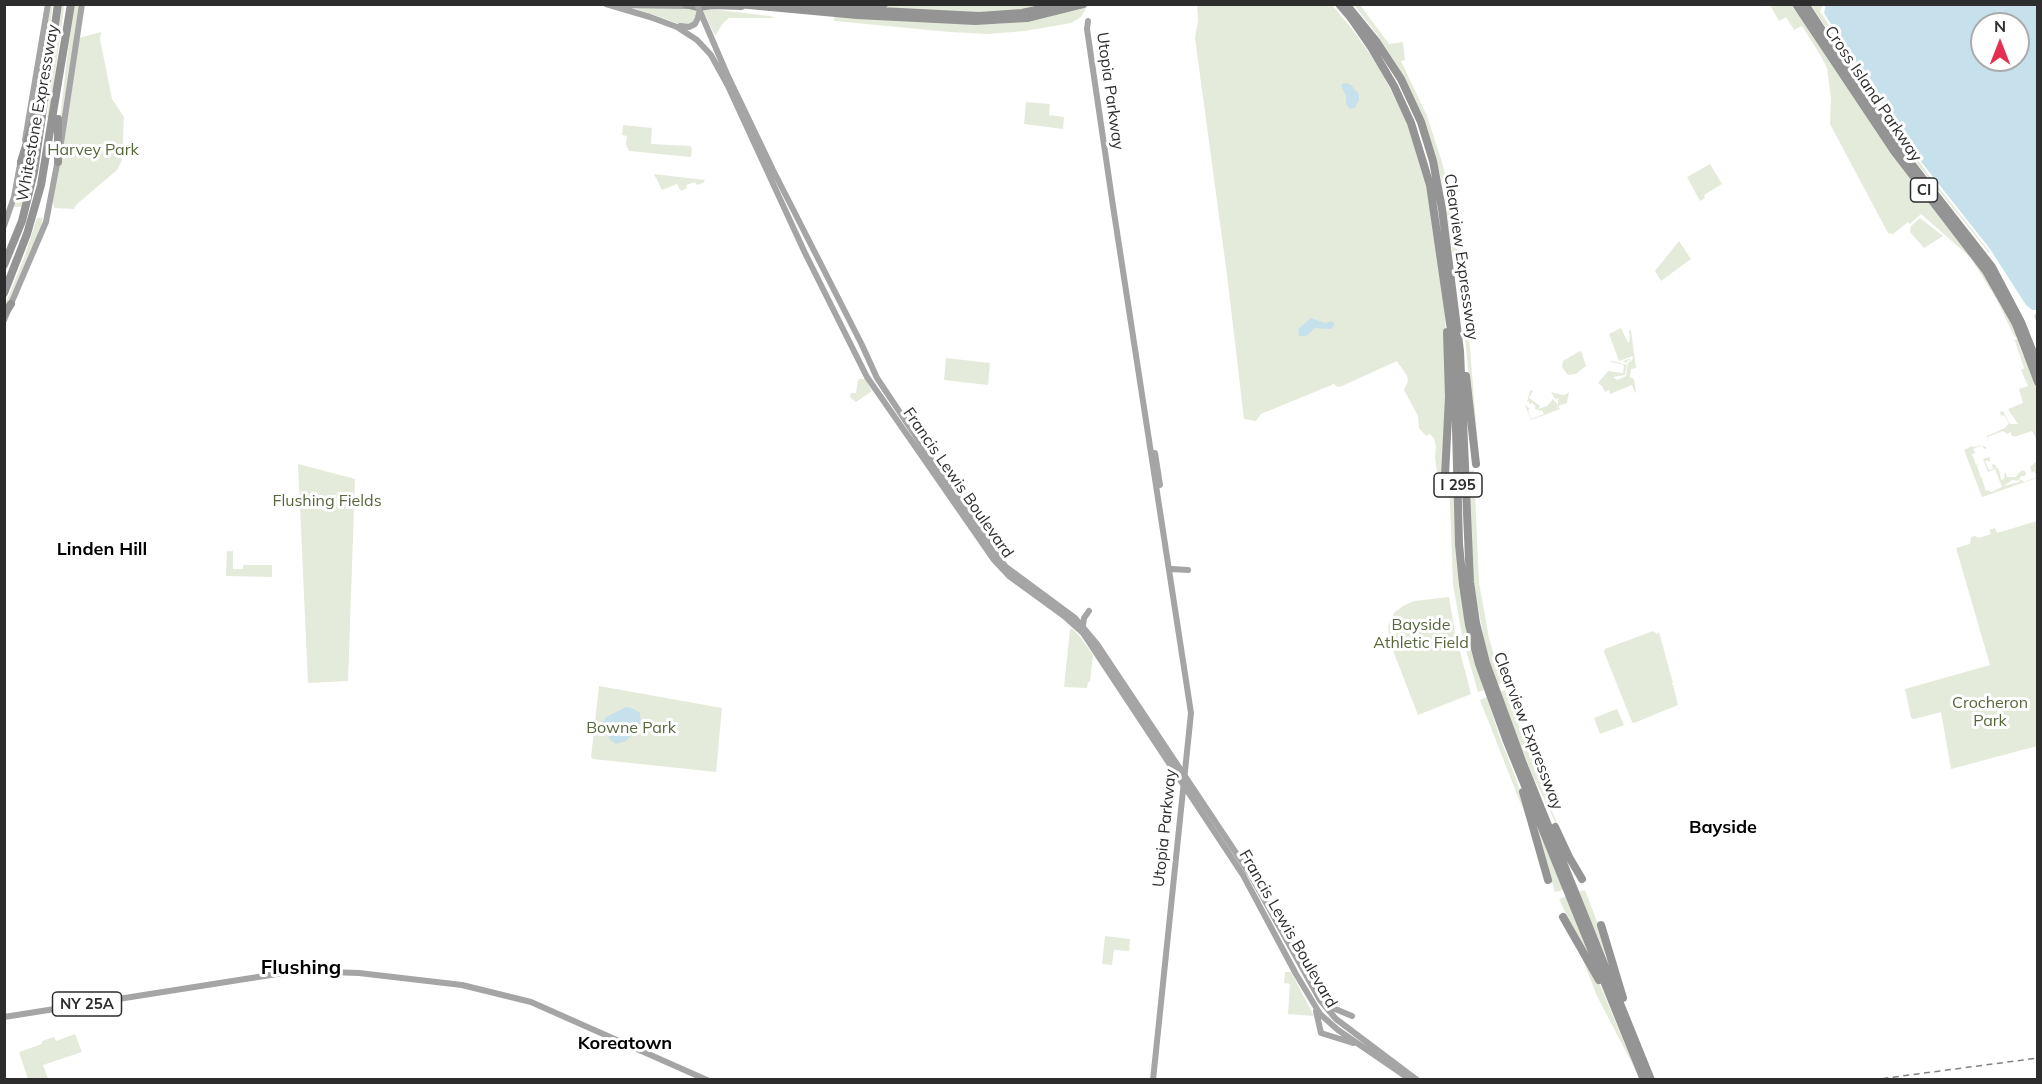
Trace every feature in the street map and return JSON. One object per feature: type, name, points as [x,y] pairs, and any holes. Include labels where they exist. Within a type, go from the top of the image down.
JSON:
[{"type":"highway","name":"Whitestone Expressway","points":[[4,266],[20,226],[31,187],[39,147],[58,4]]},
{"type":"highway","name":"Whitestone Expressway","points":[[4,293],[26,239],[40,190],[71,4]]},
{"type":"highway","points":[[686,4],[698,7],[714,5],[887,17],[987,21],[1037,16],[1083,4]]},
{"type":"highway","points":[[738,4],[772,8]]},
{"type":"highway","points":[[795,4],[984,16],[1032,12],[1064,4]]},
{"type":"highway","points":[[823,7],[884,4]]},
{"type":"highway","points":[[1335,4],[1356,27]]},
{"type":"highway","name":"Clearview Expressway","points":[[1339,4],[1387,74],[1411,123],[1430,184],[1454,351],[1460,544],[1466,605],[1479,664],[1506,739],[1644,1080]]},
{"type":"highway","name":"Clearview Expressway","points":[[1346,4],[1376,41],[1401,79],[1428,141],[1442,209],[1460,351],[1468,562],[1471,593],[1486,663],[1522,761],[1651,1080]]},
{"type":"highway","points":[[1352,4],[1384,46],[1401,79]]},
{"type":"highway","name":"Cross Island Parkway","points":[[1796,4],[1894,151],[1986,271],[2016,324],[2037,382]]},
{"type":"highway","name":"Cross Island Parkway","points":[[1804,4],[1899,147],[1980,250],[2009,296],[2037,365]]},
{"type":"highway","points":[[21,162],[39,103],[51,51]]},
{"type":"highway","points":[[58,162],[59,80]]},
{"type":"highway","points":[[1442,209],[1462,336],[1476,464]]},
{"type":"highway","points":[[1980,250],[1991,259]]},
{"type":"highway","points":[[1441,253],[1449,378],[1445,476]]},
{"type":"highway","points":[[4,314],[11,304]]},
{"type":"highway","points":[[2031,326],[2031,347]]},
{"type":"highway","points":[[1506,739],[1548,880]]},
{"type":"highway","points":[[1522,761],[1582,879]]},
{"type":"highway","points":[[1563,916],[1590,962],[1638,1065]]},
{"type":"highway","points":[[1601,925],[1642,1056]]},
{"type":"main road","points":[[4,226],[14,197],[21,162],[48,4]]},
{"type":"main road","points":[[4,320],[46,222],[58,162],[82,4]]},
{"type":"main road","name":"Francis Lewis Boulevard","points":[[606,4],[659,20],[689,34],[713,58],[867,377],[994,560],[1009,576],[1064,616],[1083,633],[1247,881],[1314,1005],[1326,1022],[1411,1080]]},
{"type":"main road","points":[[613,4],[698,7],[697,22],[689,27],[659,20]]},
{"type":"main road","name":"Francis Lewis Boulevard","points":[[698,7],[747,117],[877,378],[1006,567],[1083,626],[1250,874],[1320,1000],[1336,1019],[1417,1080]]},
{"type":"main road","name":"Utopia Parkway","points":[[1153,1080],[1191,713],[1172,569],[1091,28],[1088,21],[1087,29],[1168,570],[1172,580]]},
{"type":"main road","points":[[783,203],[800,229],[804,231]]},
{"type":"main road","points":[[804,250],[824,277],[829,280]]},
{"type":"main road","points":[[822,284],[834,301],[844,310]]},
{"type":"main road","points":[[867,377],[873,380],[887,397],[892,399]]},
{"type":"main road","points":[[1172,569],[1188,570]]},
{"type":"main road","points":[[1083,626],[1084,618],[1089,610]]},
{"type":"main road","name":"NY 25A","points":[[4,1017],[296,971],[359,973],[462,985],[531,1002],[707,1080]]},
{"type":"main road","points":[[1320,1000],[1330,1008],[1352,1016]]},
{"type":"main road","points":[[1314,1005],[1321,1033],[1364,1047]]},
{"type":"green space","points":[[906,4],[1054,5],[993,13],[864,7]]},
{"type":"green space","points":[[51,5],[53,5],[39,96],[33,115],[32,112]]},
{"type":"green space","points":[[62,5],[64,8],[49,118],[47,118]]},
{"type":"green space","points":[[73,5],[81,5],[63,119],[60,119]]},
{"type":"green space","points":[[1088,5],[1081,17],[1071,23],[1025,31],[988,34],[834,21],[834,16],[998,24],[1026,21]]},
{"type":"green space","points":[[1197,5],[1332,5],[1378,65],[1407,122],[1426,182],[1432,213],[1446,337],[1448,390],[1442,472],[1437,473],[1434,439],[1430,434],[1426,436],[1419,428],[1418,416],[1404,390],[1408,381],[1407,376],[1397,361],[1342,386],[1338,387],[1334,384],[1261,414],[1256,421],[1244,419],[1195,38],[1198,20]]},
{"type":"green space","points":[[1354,5],[1360,5],[1389,44],[1403,42],[1405,60],[1401,61],[1427,116],[1441,159],[1447,182],[1467,313],[1479,457],[1476,455],[1463,316],[1444,200],[1446,197],[1436,160],[1423,120],[1404,77],[1376,33]]},
{"type":"green space","points":[[1770,5],[1791,5],[1803,20],[1905,172],[1993,285],[2019,335],[2015,337],[2013,334],[1997,300],[1970,257],[1921,214],[1893,234],[1888,233],[1830,124],[1831,98],[1827,68],[1821,56],[1802,26],[1794,30],[1786,17],[1779,21]]},
{"type":"green space","points":[[1811,5],[1823,5],[1820,11],[1873,95],[1928,174],[1989,253],[1915,161]]},
{"type":"green space","points":[[631,7],[694,8],[697,13],[694,23],[685,26]]},
{"type":"green space","points":[[702,8],[775,18],[729,18],[715,36]]},
{"type":"green space","name":"Harvey Park","points":[[101,32],[100,39],[112,99],[124,117],[122,160],[117,170],[74,209],[54,208],[53,201],[79,38]]},
{"type":"green space","points":[[1026,102],[1050,104],[1049,115],[1064,117],[1063,129],[1024,124]]},
{"type":"green space","points":[[623,125],[652,128],[651,144],[690,146],[692,148],[691,157],[629,151],[626,144],[627,136],[622,135]]},
{"type":"green space","points":[[34,127],[36,127],[33,151],[23,202],[21,207],[14,207],[24,158]]},
{"type":"green space","points":[[1710,164],[1722,184],[1704,195],[1705,198],[1700,201],[1687,177]]},
{"type":"green space","points":[[654,174],[705,180],[697,185],[695,182],[686,185],[687,188],[681,191],[677,184],[662,190]]},
{"type":"green space","points":[[37,218],[43,218],[41,226],[7,305],[5,305],[24,258]]},
{"type":"green space","points":[[1920,218],[1943,236],[1924,248],[1910,232],[1911,226]]},
{"type":"green space","points":[[1679,241],[1691,259],[1661,281],[1655,271]]},
{"type":"green space","points":[[1621,328],[1628,343],[1629,330],[1631,331],[1636,368],[1631,369],[1630,377],[1634,379],[1636,392],[1632,385],[1610,394],[1609,390],[1605,392],[1598,383],[1608,371],[1623,373],[1624,365],[1610,362],[1627,365],[1625,375],[1613,377],[1617,380],[1626,376],[1628,363],[1631,361],[1628,360],[1627,363],[1623,361],[1629,359],[1632,361],[1633,356],[1619,361],[1609,334]]},
{"type":"green space","points":[[2017,339],[2023,356],[2026,356],[2037,390],[2037,440],[2032,431],[2014,437],[2011,432],[2007,434],[2003,431],[1988,437],[1988,440],[1986,433],[1987,436],[2005,428],[2009,423],[2000,412],[2003,411],[2010,424],[2018,424],[2008,409],[2023,403],[2019,389],[2028,386],[2021,370],[2024,368],[2015,341],[2012,341]]},
{"type":"green space","points":[[1580,351],[1586,366],[1576,374],[1568,375],[1562,367],[1563,361]]},
{"type":"green space","points":[[946,358],[990,363],[988,385],[944,380]]},
{"type":"green space","points":[[858,379],[865,379],[872,391],[856,402],[850,397],[851,393],[856,393]]},
{"type":"green space","points":[[1533,390],[1529,398],[1540,406],[1538,409],[1547,406],[1553,399],[1558,405],[1558,397],[1556,400],[1551,392],[1563,395],[1569,391],[1567,403],[1558,406],[1560,409],[1531,420],[1525,405],[1530,409],[1528,410],[1531,419],[1544,414],[1542,410],[1540,411],[1534,408],[1536,407],[1532,403],[1527,402],[1530,391]]},
{"type":"green space","points":[[1982,445],[1973,449],[1975,453],[1972,454],[1976,465],[1979,464],[1977,466],[1981,478],[1983,477],[1986,491],[1991,492],[2002,487],[1995,469],[1988,472],[1983,459],[1990,457],[1990,462],[1985,461],[1989,470],[1993,469],[1994,464],[1999,470],[2001,480],[2004,479],[2005,471],[2007,477],[2015,477],[2022,470],[2026,472],[2025,476],[2021,476],[2018,481],[2012,480],[2004,486],[2019,482],[2020,479],[2024,482],[2037,478],[1982,497],[1964,450]]},
{"type":"green space","points":[[2037,461],[2037,477],[2034,471],[2032,473],[2030,467]]},
{"type":"green space","name":"Flushing Fields","points":[[298,464],[355,479],[348,681],[308,683]]},
{"type":"green space","points":[[1474,470],[1479,583],[1489,638],[1502,683],[1497,685],[1487,654],[1472,577],[1467,472]]},
{"type":"green space","points":[[1455,477],[1459,588],[1472,653],[1484,690],[1478,692],[1462,636],[1453,584],[1449,480]]},
{"type":"green space","name":"Crocheron Park","points":[[2037,521],[2037,746],[1951,769],[1941,712],[1911,718],[1905,689],[1990,665],[1956,548],[1970,544],[1971,537],[1979,538],[1991,534],[1989,530],[1995,528],[1997,533]]},
{"type":"green space","points":[[227,551],[233,551],[233,569],[243,569],[243,565],[272,565],[272,577],[226,576]]},
{"type":"green space","name":"Bayside Athletic Field","points":[[1449,597],[1455,632],[1471,694],[1418,715],[1390,643],[1388,626],[1394,613],[1403,606],[1414,601]]},
{"type":"green space","points":[[1070,629],[1073,629],[1081,638],[1093,655],[1090,682],[1087,688],[1064,687]]},
{"type":"green space","points":[[1653,631],[1657,634],[1659,632],[1678,705],[1634,723],[1604,652],[1605,649]]},
{"type":"green space","name":"Bowne Park","points":[[599,686],[722,708],[716,772],[593,759],[591,757]]},
{"type":"green space","points":[[1505,690],[1565,844],[1533,777],[1500,692]]},
{"type":"green space","points":[[1487,697],[1519,787],[1537,845],[1480,700]]},
{"type":"green space","points":[[1617,709],[1624,725],[1600,734],[1594,718]]},
{"type":"green space","points":[[1527,801],[1564,889],[1562,890],[1555,892]]},
{"type":"green space","points":[[1585,890],[1599,927],[1613,972],[1578,892]]},
{"type":"green space","points":[[1567,896],[1593,965],[1559,899]]},
{"type":"green space","points":[[1105,936],[1130,939],[1129,951],[1114,950],[1112,965],[1102,964]]},
{"type":"green space","points":[[1577,945],[1601,987],[1636,1071],[1597,996]]},
{"type":"green space","points":[[1285,972],[1291,972],[1314,1016],[1288,1014],[1290,984],[1284,983]]},
{"type":"green space","points":[[75,1034],[82,1052],[43,1065],[48,1079],[28,1079],[19,1052],[54,1037],[56,1041]]},
{"type":"water","points":[[1826,4],[2037,5],[2037,312],[2026,305],[1990,249],[1915,154],[1824,13]]},
{"type":"water","points":[[1343,83],[1350,84],[1359,94],[1355,108],[1350,109],[1346,104],[1346,96],[1341,86]]},
{"type":"water","points":[[1311,318],[1325,323],[1332,321],[1335,325],[1331,329],[1315,328],[1306,336],[1299,336],[1298,329]]},
{"type":"water","points":[[626,707],[640,713],[641,725],[626,741],[616,744],[610,740],[603,722],[606,717]]},
{"type":"railway","points":[[1872,1080],[2038,1058]]},
{"type":"district","name":"Linden Hill","points":[[102,550]]},
{"type":"district","name":"Bayside","points":[[1723,828]]},
{"type":"district","name":"Flushing","points":[[301,968]]},
{"type":"district","name":"Koreatown","points":[[625,1044]]}]
